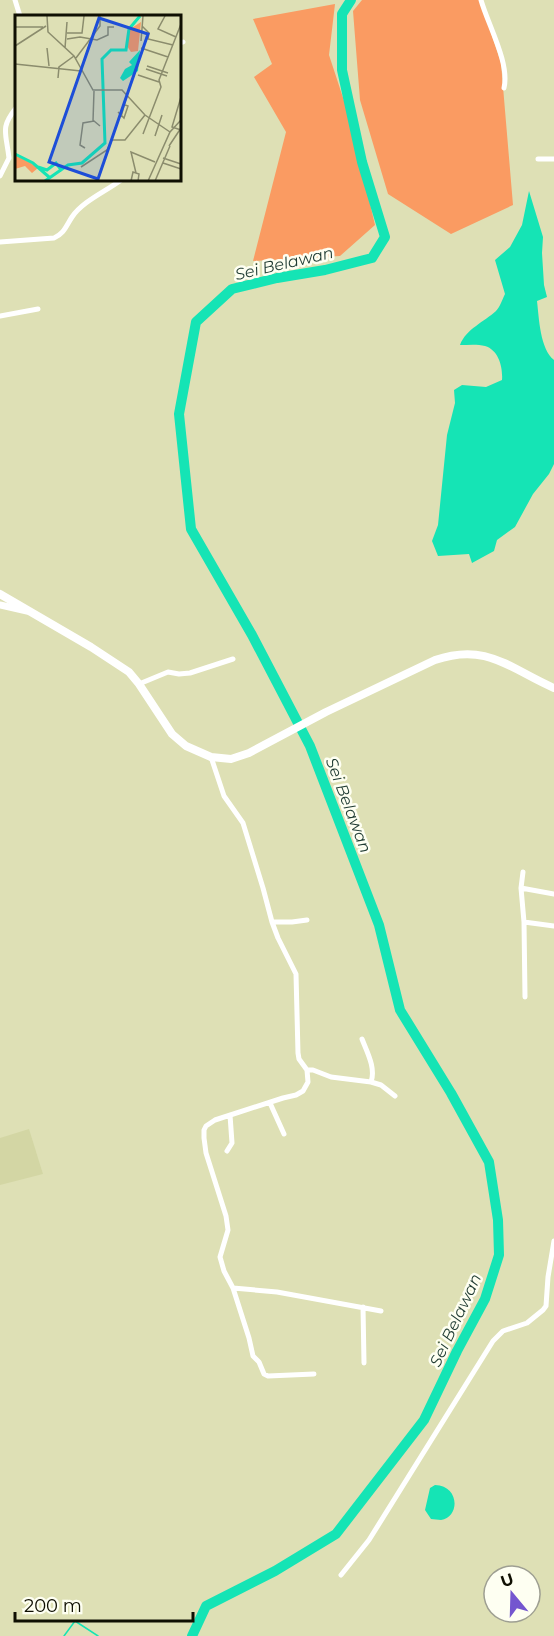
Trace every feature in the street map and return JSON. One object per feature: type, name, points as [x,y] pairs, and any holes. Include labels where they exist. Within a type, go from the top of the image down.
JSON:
[{"type":"main road","points":[[0,594],[92,647],[129,672],[172,734],[186,746],[211,757],[237,758],[326,712],[435,660],[452,655],[466,654],[495,658],[554,688]]},
{"type":"street","points":[[15,0],[20,15]]},
{"type":"street","points":[[481,0],[504,67],[506,82],[504,88]]},
{"type":"street","points":[[0,177],[9,158],[1,124],[5,117],[15,109]]},
{"type":"street","points":[[538,159],[554,159]]},
{"type":"street","points":[[0,242],[59,236],[81,207],[118,182]]},
{"type":"street","points":[[0,316],[38,309]]},
{"type":"street","points":[[0,605],[28,612]]},
{"type":"street","points":[[139,684],[168,672],[190,673],[233,659]]},
{"type":"street","points":[[211,757],[224,796],[243,823],[272,922],[298,978],[298,1053],[299,1059],[307,1070],[308,1082],[303,1091],[296,1095],[215,1120],[206,1126],[204,1130],[206,1153],[226,1216],[228,1230],[220,1257],[233,1288],[253,1356],[260,1363],[264,1374],[268,1376],[314,1374]]},
{"type":"street","points":[[523,872],[521,888],[525,997]]},
{"type":"street","points":[[521,888],[554,894]]},
{"type":"street","points":[[272,922],[307,920]]},
{"type":"street","points":[[524,922],[554,926]]},
{"type":"street","points":[[362,1039],[373,1068],[371,1082]]},
{"type":"street","points":[[307,1070],[331,1077],[371,1082],[381,1085],[395,1096]]},
{"type":"street","points":[[270,1103],[284,1134]]},
{"type":"street","points":[[227,1151],[232,1143],[230,1116]]},
{"type":"street","points":[[341,1575],[369,1540],[492,1341],[503,1331],[527,1323],[546,1306],[554,1241]]},
{"type":"street","points":[[233,1288],[277,1292],[381,1311]]},
{"type":"street","points":[[363,1307],[364,1364]]},
{"type":"shaded area","points":[[362,0],[480,0],[501,63],[513,205],[451,234],[388,194],[360,100],[353,11]]},
{"type":"shaded area","points":[[335,4],[329,55],[351,122],[375,225],[340,256],[253,261],[286,132],[254,77],[272,64],[253,19]]},
{"type":"shaded area","points":[[529,191],[543,237],[544,285],[547,297],[537,301],[543,341],[549,355],[554,360],[554,464],[533,494],[515,527],[497,540],[494,551],[472,563],[469,554],[438,556],[432,541],[438,525],[447,435],[455,403],[454,390],[462,385],[486,387],[502,380],[502,375],[497,355],[490,348],[479,345],[460,345],[466,334],[496,311],[501,303],[505,294],[495,260],[510,247],[522,225]]},
{"type":"shaded area","points":[[29,1129],[43,1174],[0,1185],[0,1138]]},
{"type":"shaded area","points":[[435,1485],[449,1490],[453,1496],[452,1513],[441,1520],[431,1519],[425,1510],[430,1488]]},
{"type":"waterway","name":"Sei Belawan","points":[[192,1636],[206,1606],[275,1571],[336,1534],[424,1420],[485,1299],[499,1255],[498,1220],[489,1162],[451,1093],[400,1010],[379,925],[310,746],[252,635],[191,529],[179,414],[196,322],[232,289],[372,258],[385,237],[362,162],[342,70],[342,14],[351,0]]},
{"type":"waterway","points":[[64,1636],[75,1621],[98,1636]]}]
